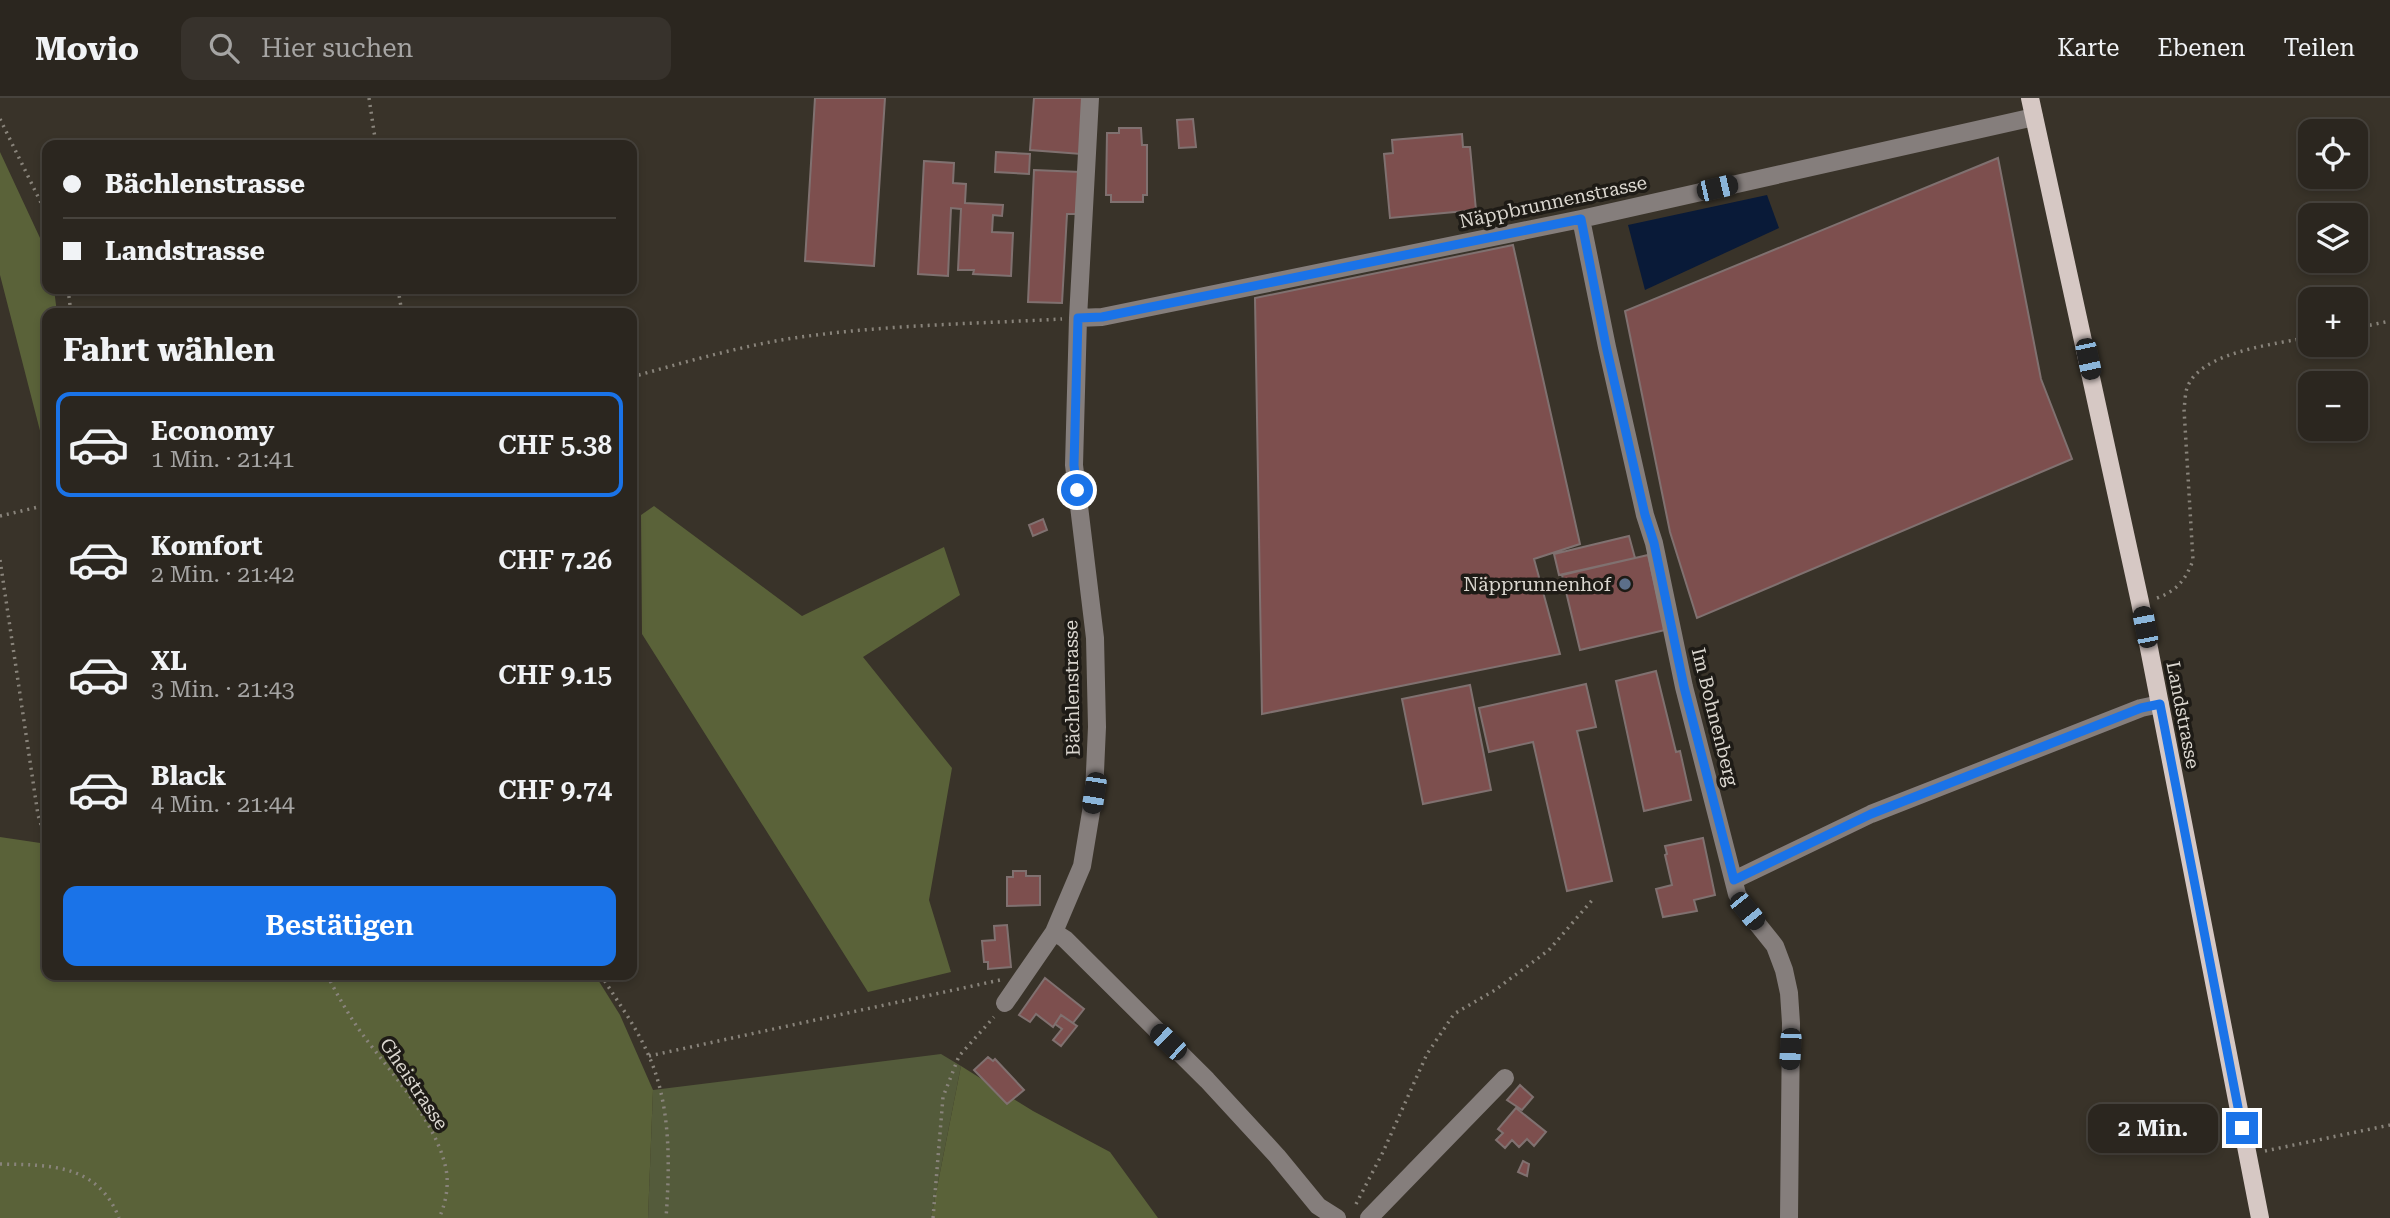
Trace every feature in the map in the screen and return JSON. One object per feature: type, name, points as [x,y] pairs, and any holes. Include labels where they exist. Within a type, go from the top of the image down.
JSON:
[{"type":"main road","name":"Landstrasse","points":[[2030,98],[2140,602],[2260,1218]]},
{"type":"street","name":"Bächlenstrasse","points":[[1005,1003],[1054,932],[1082,866],[1094,793],[1097,727],[1095,638],[1074,465],[1078,318],[1090,98]]},
{"type":"street","name":"Näppbrunnenstrasse","points":[[1078,318],[1102,317],[1581,219],[2034,117]]},
{"type":"street","name":"Im Bohnenberg","points":[[1581,219],[1606,346],[1645,515],[1654,543],[1684,687],[1737,894],[1775,946],[1789,993],[1789,1218]]},
{"type":"street","points":[[1734,880],[1871,814],[2141,708],[2160,704]]},
{"type":"street","points":[[1054,932],[1065,939],[1207,1080],[1318,1206],[1337,1218]]},
{"type":"street","points":[[1362,1212],[1505,1077]]},
{"type":"path","points":[[369,98],[375,140]]},
{"type":"path","points":[[0,119],[42,205]]},
{"type":"path","points":[[637,376],[715,354],[781,340],[876,328],[1078,318]]},
{"type":"path","points":[[2368,326],[2390,321]]},
{"type":"path","points":[[2140,602],[2161,597],[2177,588],[2187,577],[2193,560],[2184,409],[2188,386],[2201,370],[2224,356],[2298,340]]},
{"type":"path","points":[[0,516],[42,506]]},
{"type":"path","points":[[0,560],[42,831]]},
{"type":"path","points":[[1362,1212],[1383,1152],[1427,1054],[1454,1014],[1495,990],[1549,950],[1594,898]]},
{"type":"path","name":"Gheistrasse","points":[[330,980],[349,1015],[415,1106],[438,1145],[447,1176],[446,1199],[439,1218]]},
{"type":"path","points":[[604,980],[649,1056],[662,1104],[669,1171],[666,1218]]},
{"type":"path","points":[[649,1056],[1003,980],[1016,987]]},
{"type":"path","points":[[933,1218],[943,1097],[959,1056],[1005,1003]]},
{"type":"path","points":[[2247,1155],[2390,1125]]},
{"type":"path","points":[[0,1164],[51,1167],[79,1174],[103,1191],[110,1199],[118,1218]]},
{"type":"green space","points":[[0,152],[42,242],[42,294],[55,294],[56,308],[42,308],[42,439],[0,275]]},
{"type":"green space","points":[[654,506],[802,616],[944,547],[960,595],[863,657],[952,768],[929,900],[951,972],[868,992],[642,634],[641,515]]},
{"type":"green space","points":[[0,837],[42,843],[42,980],[598,980],[620,1015],[653,1090],[648,1218],[0,1218]]},
{"type":"green space","points":[[941,1054],[961,1066],[931,1218],[648,1218],[653,1090]]},
{"type":"green space","points":[[961,1066],[1033,1111],[1110,1152],[1158,1218],[931,1218]]},
{"type":"water","points":[[1767,195],[1779,228],[1645,290],[1628,225]]},
{"type":"building","points":[[815,98],[885,98],[874,266],[805,261]]},
{"type":"building","points":[[1034,98],[1085,98],[1081,154],[1030,150]]},
{"type":"building","points":[[1193,119],[1196,147],[1179,148],[1177,120]]},
{"type":"building","points":[[1119,128],[1141,128],[1142,145],[1147,145],[1147,195],[1143,195],[1143,202],[1111,202],[1111,195],[1106,195],[1107,133],[1119,133]]},
{"type":"building","points":[[1462,134],[1463,147],[1470,147],[1476,210],[1390,218],[1384,154],[1393,153],[1392,140]]},
{"type":"building","points":[[996,152],[1030,154],[1029,174],[995,172]]},
{"type":"building","points":[[1998,158],[2041,379],[2072,459],[1697,618],[1670,532],[1625,311]]},
{"type":"building","points":[[924,161],[954,163],[953,183],[966,184],[965,203],[1003,205],[1002,216],[993,215],[992,232],[1013,233],[1011,276],[973,274],[974,270],[958,270],[961,209],[951,208],[948,276],[918,274]]},
{"type":"building","points":[[1034,170],[1080,172],[1078,214],[1067,214],[1062,303],[1028,302]]},
{"type":"building","points":[[1513,245],[1580,544],[1534,559],[1560,654],[1262,714],[1255,298]]},
{"type":"building","points":[[1043,519],[1047,530],[1033,536],[1029,525]]},
{"type":"building","points":[[1629,536],[1635,558],[1559,575],[1554,554]]},
{"type":"building","points":[[1648,555],[1665,630],[1580,650],[1562,575]]},
{"type":"building","points":[[1656,671],[1676,752],[1680,751],[1691,800],[1644,811],[1616,681]]},
{"type":"building","points":[[1586,684],[1596,727],[1577,731],[1612,881],[1567,891],[1533,742],[1489,752],[1479,708]]},
{"type":"building","points":[[1470,685],[1491,790],[1423,804],[1402,699]]},
{"type":"building","points":[[1703,838],[1715,895],[1694,900],[1697,911],[1663,917],[1656,889],[1672,885],[1665,846]]},
{"type":"building","points":[[1013,871],[1026,871],[1026,876],[1040,876],[1040,905],[1007,906],[1007,877],[1013,877]]},
{"type":"building","points":[[1007,925],[1011,967],[988,969],[988,962],[984,962],[982,941],[995,940],[994,926]]},
{"type":"building","points":[[1045,978],[1084,1009],[1073,1023],[1061,1015],[1053,1027],[1036,1014],[1030,1022],[1019,1015]]},
{"type":"building","points":[[1061,1015],[1077,1026],[1061,1046],[1053,1040],[1062,1029],[1055,1024]]},
{"type":"building","points":[[988,1057],[993,1061],[995,1059],[1024,1090],[1007,1104],[974,1070]]},
{"type":"building","points":[[1520,1085],[1533,1097],[1522,1110],[1507,1100]]},
{"type":"building","points":[[1516,1108],[1546,1132],[1534,1146],[1527,1139],[1519,1147],[1512,1140],[1505,1148],[1496,1140],[1503,1133],[1498,1129]]},
{"type":"building","points":[[1523,1161],[1529,1164],[1527,1176],[1518,1172]]},
{"type":"place","name":"Näpprunnenhof","points":[[1625,584]]},
{"type":"route","points":[[1077,490],[1074,465],[1078,318],[1102,317],[1581,219],[1606,346],[1645,515],[1654,543],[1684,687],[1734,880],[1871,814],[2141,708],[2160,704],[2242,1128]]}]
